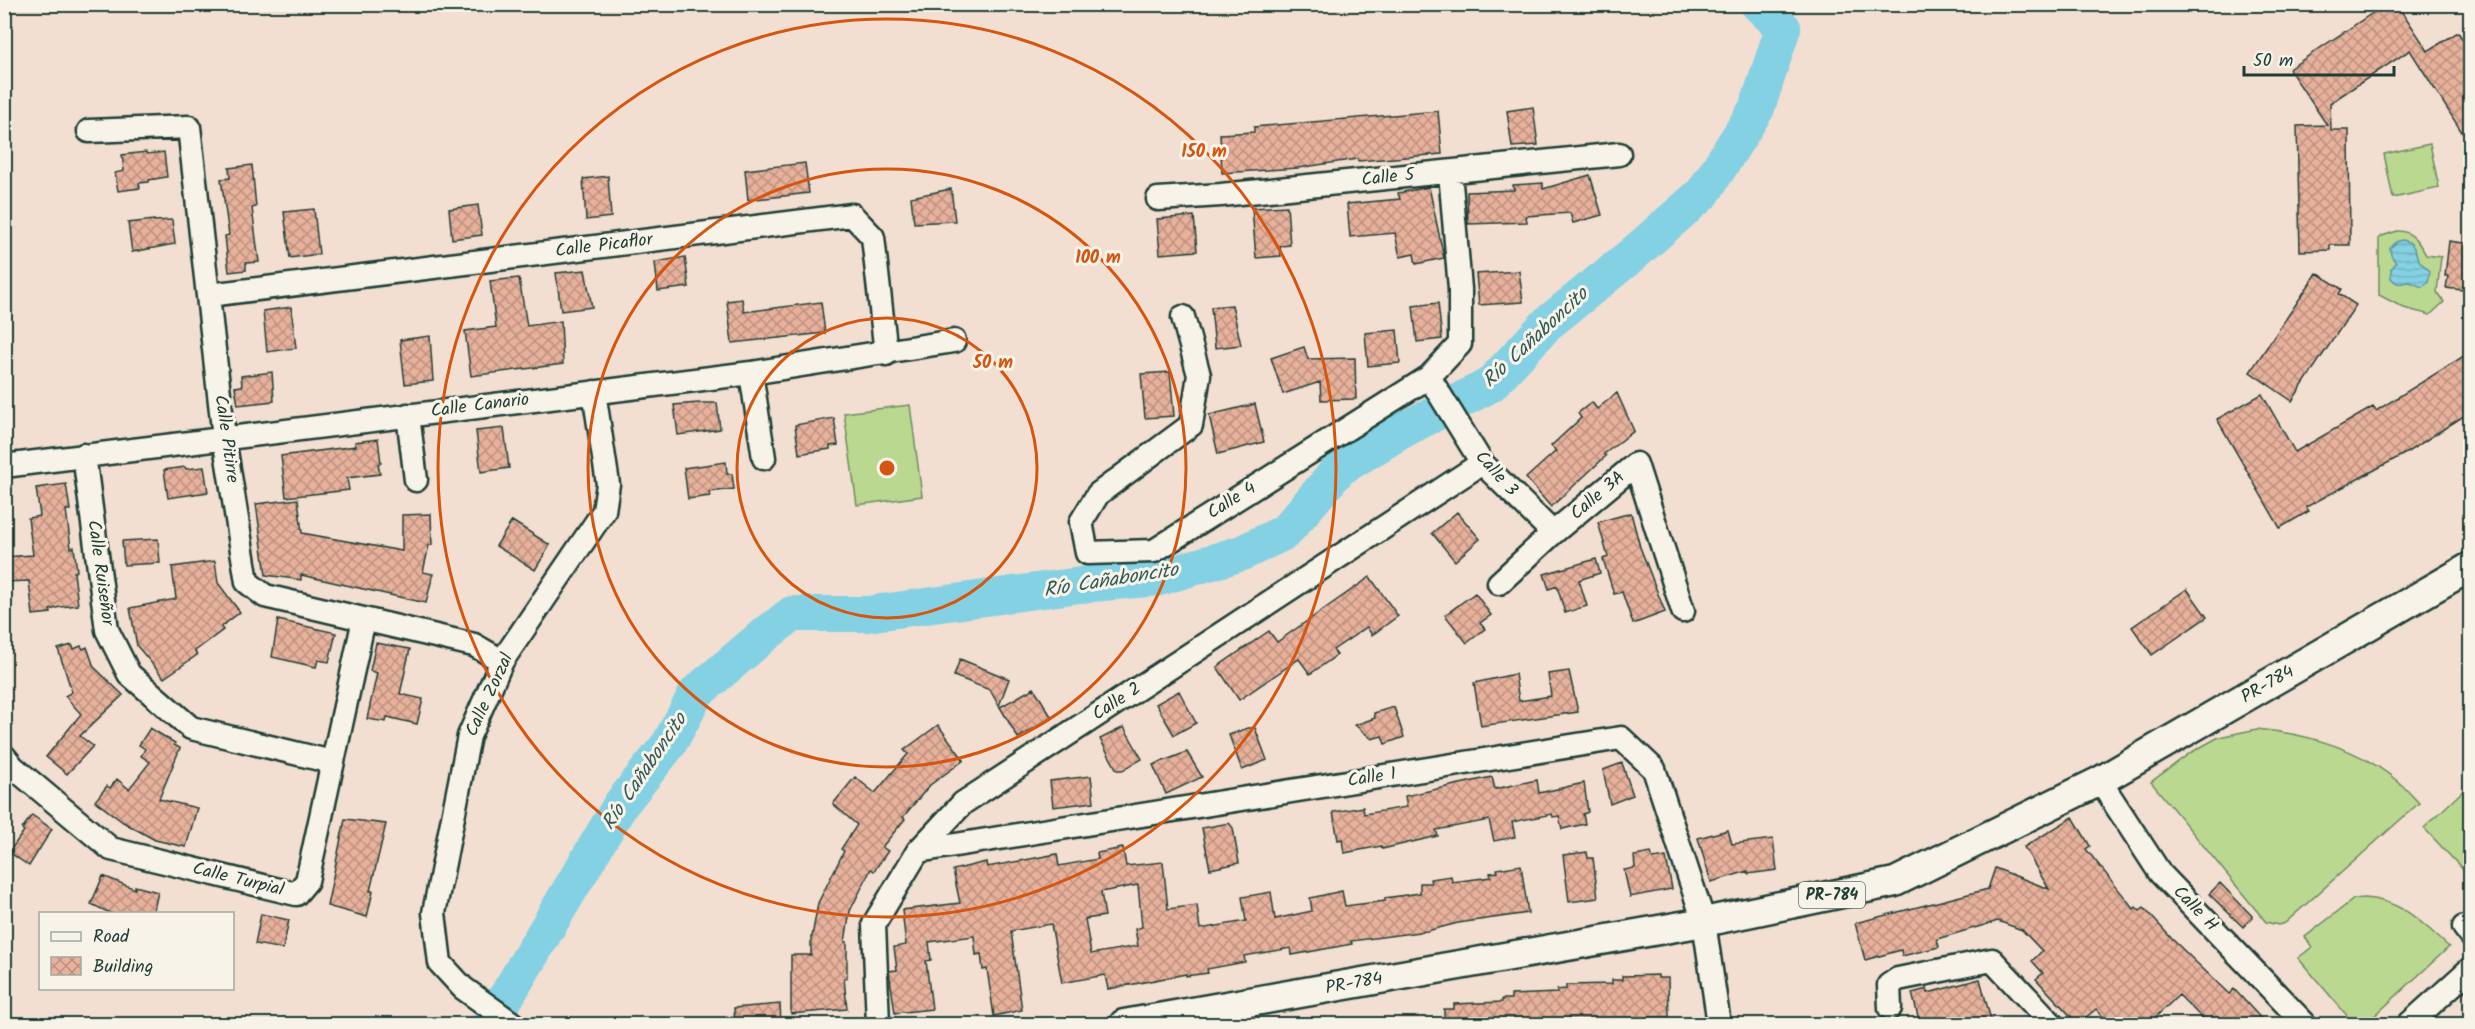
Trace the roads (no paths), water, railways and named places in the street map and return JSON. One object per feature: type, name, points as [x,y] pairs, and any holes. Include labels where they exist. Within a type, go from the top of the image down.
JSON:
[{"type":"main road","name":"PR-784","points":[[1124,1024],[1704,922],[1894,882],[2100,781],[2470,567]]},
{"type":"street","name":"Calle Pitirre","points":[[89,131],[189,127],[224,438],[247,582],[265,596],[474,645],[502,662]]},
{"type":"street","name":"Calle 5","points":[[1158,199],[1619,154]]},
{"type":"street","name":"Calle 4","points":[[1183,317],[1199,375],[1191,425],[1098,494],[1081,522],[1087,553],[1154,551],[1429,376],[1460,344],[1460,289],[1450,172]]},
{"type":"street","name":"Calle Picaflor","points":[[209,294],[852,215],[873,237],[886,354]]},
{"type":"street","name":"Calle Canario","points":[[4,466],[751,374],[886,354],[954,341]]},
{"type":"street","points":[[751,374],[764,458]]},
{"type":"street","name":"Calle 3","points":[[1429,376],[1482,463],[1553,533]]},
{"type":"street","name":"Calle Zorzal","points":[[513,1024],[463,988],[440,963],[434,913],[469,736],[502,662],[604,511],[608,484],[594,392]]},
{"type":"street","points":[[408,415],[416,480]]},
{"type":"street","name":"Calle Ruiseñor","points":[[84,455],[106,630],[129,674],[191,728],[332,762]]},
{"type":"street","name":"Calle 2","points":[[878,1024],[874,924],[918,851],[963,803],[1482,463]]},
{"type":"street","name":"Calle 3A","points":[[1499,583],[1553,533],[1636,464],[1683,611]]},
{"type":"street","name":"Calle Turpial","points":[[4,756],[111,849],[297,894],[307,881],[364,619]]},
{"type":"street","name":"Calle 1","points":[[918,851],[1621,738],[1654,769],[1704,922]]},
{"type":"street","name":"Calle H","points":[[2100,781],[2160,873],[2305,1024]]},
{"type":"street","points":[[1704,922],[1719,1024]]},
{"type":"street","points":[[1890,1008],[1888,985],[1898,979],[1992,960],[2052,1024]]},
{"type":"street","points":[[2409,1024],[2470,969]]},
{"type":"water","points":[[2403,240],[2412,245],[2420,261],[2430,271],[2428,283],[2422,287],[2410,282],[2398,283],[2391,278],[2391,269],[2396,263],[2390,248]]},
{"type":"waterway","name":"Río Cañaboncito","points":[[490,1024],[621,804],[669,744],[697,692],[762,637],[792,614],[867,614],[1080,585],[1159,578],[1242,553],[1285,532],[1340,468],[1403,430],[1490,385],[1548,323],[1632,255],[1703,193],[1757,108],[1783,28],[1758,4]]}]
